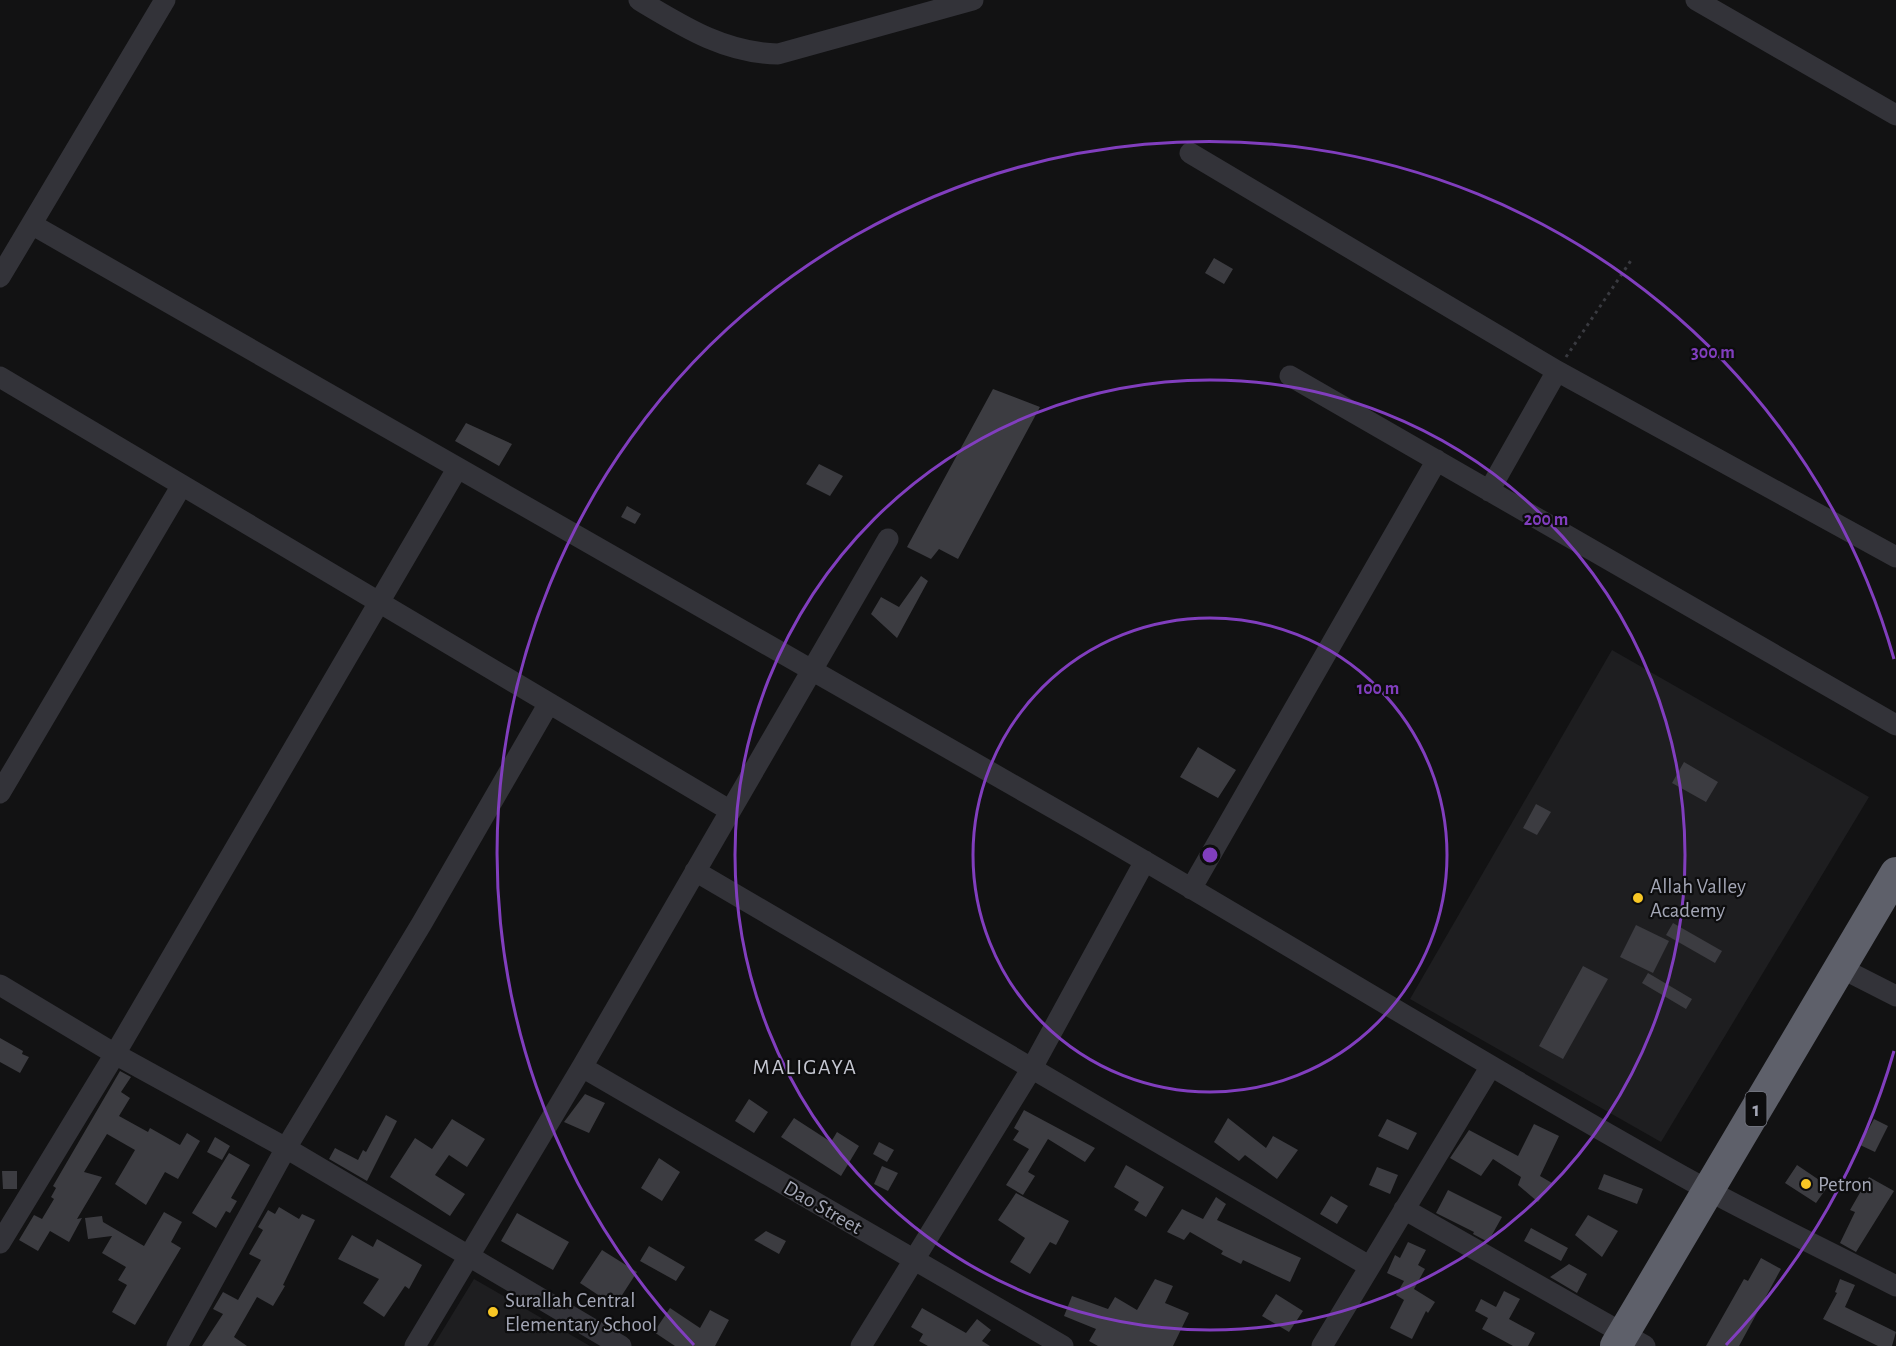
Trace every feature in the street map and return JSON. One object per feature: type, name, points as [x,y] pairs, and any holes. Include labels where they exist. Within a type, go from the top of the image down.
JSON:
[{"type":"highway","name":"1","points":[[1628,1342],[1708,1190],[1896,873]]},
{"type":"street","points":[[0,277],[165,0]]},
{"type":"street","points":[[639,0],[715,43],[756,54],[778,54],[973,0]]},
{"type":"street","points":[[1696,0],[1896,115]]},
{"type":"street","points":[[1190,153],[1557,371],[1896,557]]},
{"type":"street","points":[[33,225],[457,469],[813,670],[1708,1190],[1896,1286]]},
{"type":"street","points":[[1489,491],[1557,371]]},
{"type":"street","points":[[1290,376],[1896,725]]},
{"type":"street","points":[[0,377],[729,810]]},
{"type":"street","points":[[1191,889],[1437,460]]},
{"type":"street","points":[[0,1243],[115,1054],[457,469]]},
{"type":"street","points":[[0,793],[182,485]]},
{"type":"street","points":[[415,1346],[582,1066],[888,539]]},
{"type":"street","points":[[177,1346],[286,1148],[422,923],[549,703]]},
{"type":"street","points":[[861,1346],[916,1261],[1032,1068],[1144,861]]},
{"type":"street","points":[[695,871],[1369,1266]]},
{"type":"street","points":[[1839,967],[1896,996]]},
{"type":"street","points":[[0,985],[115,1054],[286,1148],[468,1258],[621,1346]]},
{"type":"street","name":"Dao Street","points":[[582,1066],[1063,1346]]},
{"type":"street","points":[[1322,1346],[1491,1066]]},
{"type":"street","points":[[1404,1209],[1628,1342]]},
{"type":"path","points":[[1557,371],[1632,260]]},
{"type":"shaded area","name":"Allah Valley Academy","points":[[1612,650],[1869,797],[1661,1142],[1410,999]]},
{"type":"shaded area","name":"Surallah Central Elementary School","points":[[474,1279],[590,1346],[433,1346]]},
{"type":"building","points":[[1214,258],[1233,269],[1224,284],[1205,273]]},
{"type":"building","points":[[993,389],[1040,407],[958,559],[939,549],[931,559],[907,547]]},
{"type":"building","points":[[466,423],[512,444],[499,466],[455,441]]},
{"type":"building","points":[[819,464],[843,476],[830,496],[806,484]]},
{"type":"building","points":[[627,506],[641,514],[635,524],[621,517]]},
{"type":"building","points":[[921,576],[928,581],[897,638],[871,614],[881,597],[899,607]]},
{"type":"building","points":[[1198,747],[1236,770],[1218,798],[1180,777]]},
{"type":"building","points":[[1684,762],[1718,782],[1706,802],[1672,783]]},
{"type":"building","points":[[1536,804],[1551,812],[1537,835],[1523,828]]},
{"type":"building","points":[[1673,923],[1722,951],[1715,963],[1666,935]]},
{"type":"building","points":[[1636,925],[1669,941],[1653,973],[1620,957]]},
{"type":"building","points":[[1583,966],[1608,979],[1563,1059],[1539,1046]]},
{"type":"building","points":[[1648,973],[1692,999],[1686,1009],[1642,983]]},
{"type":"building","points":[[0,1038],[29,1057],[20,1073],[0,1062]]},
{"type":"building","points":[[120,1071],[131,1077],[121,1092],[130,1098],[119,1116],[148,1132],[150,1128],[180,1145],[187,1133],[200,1141],[178,1179],[165,1172],[146,1205],[115,1184],[135,1150],[107,1134],[84,1172],[102,1177],[77,1219],[82,1218],[69,1242],[50,1231],[38,1251],[19,1240],[34,1215],[42,1219],[54,1199],[51,1197],[56,1188],[53,1186]]},
{"type":"building","points":[[585,1094],[605,1103],[589,1133],[564,1122]]},
{"type":"building","points":[[749,1099],[768,1112],[754,1133],[735,1121]]},
{"type":"building","points":[[1024,1110],[1095,1148],[1085,1162],[1048,1139],[1028,1172],[1035,1176],[1023,1195],[1006,1185],[1029,1149],[1013,1140],[1019,1131],[1014,1128]]},
{"type":"building","points":[[386,1115],[397,1121],[367,1181],[329,1159],[335,1148],[358,1160],[363,1150],[366,1152]]},
{"type":"building","points":[[794,1118],[831,1142],[837,1132],[859,1146],[841,1176],[781,1137]]},
{"type":"building","points":[[1228,1118],[1266,1148],[1273,1136],[1298,1150],[1277,1179],[1245,1155],[1239,1161],[1214,1142]]},
{"type":"building","points":[[452,1119],[485,1139],[467,1167],[449,1155],[435,1175],[465,1194],[450,1216],[390,1177],[415,1138],[432,1149]]},
{"type":"building","points":[[1387,1119],[1417,1133],[1408,1150],[1378,1136]]},
{"type":"building","points":[[1874,1119],[1888,1126],[1875,1152],[1860,1145]]},
{"type":"building","points":[[1534,1124],[1559,1136],[1540,1176],[1552,1183],[1538,1202],[1518,1185],[1521,1177],[1493,1159],[1481,1176],[1450,1158],[1469,1130],[1518,1156]]},
{"type":"building","points":[[215,1137],[230,1146],[222,1160],[207,1152]]},
{"type":"building","points":[[879,1142],[894,1150],[887,1162],[873,1154]]},
{"type":"building","points":[[229,1153],[250,1165],[231,1198],[237,1201],[230,1213],[226,1211],[216,1228],[192,1213]]},
{"type":"building","points":[[659,1158],[680,1172],[662,1201],[641,1188]]},
{"type":"building","points":[[1126,1165],[1164,1187],[1146,1217],[1134,1210],[1139,1202],[1114,1187]]},
{"type":"building","name":"Petron","points":[[1797,1165],[1828,1186],[1816,1203],[1785,1183]]},
{"type":"building","points":[[882,1166],[898,1173],[888,1191],[874,1184]]},
{"type":"building","points":[[1377,1167],[1398,1175],[1390,1194],[1369,1185]]},
{"type":"building","points":[[2,1171],[17,1171],[17,1189],[3,1189]]},
{"type":"building","points":[[1604,1174],[1643,1189],[1637,1204],[1598,1189]]},
{"type":"building","points":[[1869,1177],[1894,1191],[1856,1252],[1840,1243],[1855,1212],[1850,1210]]},
{"type":"building","points":[[1448,1190],[1502,1217],[1488,1242],[1473,1234],[1474,1232],[1436,1213]]},
{"type":"building","points":[[1016,1193],[1069,1221],[1056,1245],[1050,1242],[1030,1274],[1010,1262],[1025,1238],[998,1220]]},
{"type":"building","points":[[1331,1196],[1348,1206],[1337,1224],[1320,1214]]},
{"type":"building","points":[[1216,1197],[1226,1204],[1217,1220],[1301,1258],[1290,1282],[1243,1260],[1241,1264],[1221,1254],[1223,1251],[1190,1232],[1184,1240],[1167,1232],[1182,1209],[1203,1219]]},
{"type":"building","points":[[279,1207],[299,1219],[302,1214],[315,1220],[283,1285],[285,1286],[273,1306],[257,1297],[234,1337],[247,1346],[202,1346],[223,1314],[213,1309],[223,1292],[238,1300],[261,1260],[249,1254],[263,1230],[258,1227],[268,1210],[275,1214]]},
{"type":"building","points":[[164,1212],[182,1222],[171,1242],[181,1248],[135,1325],[112,1312],[127,1285],[118,1280],[126,1267],[102,1253],[112,1236],[88,1239],[85,1218],[102,1216],[103,1222],[144,1246]]},
{"type":"building","points":[[517,1213],[569,1242],[553,1270],[501,1241]]},
{"type":"building","points":[[1588,1215],[1618,1231],[1602,1257],[1575,1235]]},
{"type":"building","points":[[1531,1228],[1568,1248],[1561,1261],[1524,1241]]},
{"type":"building","points":[[766,1231],[786,1241],[779,1254],[754,1240]]},
{"type":"building","points":[[352,1235],[373,1247],[377,1239],[422,1265],[409,1289],[405,1286],[384,1317],[363,1303],[379,1279],[338,1259]]},
{"type":"building","points":[[1408,1242],[1426,1250],[1418,1265],[1425,1269],[1414,1289],[1435,1302],[1428,1313],[1426,1311],[1412,1339],[1390,1328],[1404,1300],[1396,1295],[1404,1281],[1387,1273],[1395,1255],[1400,1258]]},
{"type":"building","points":[[649,1246],[685,1267],[676,1281],[640,1261]]},
{"type":"building","points":[[602,1250],[637,1272],[615,1306],[580,1283]]},
{"type":"building","points":[[1761,1258],[1781,1269],[1739,1346],[1706,1346],[1744,1279],[1748,1281]]},
{"type":"building","points":[[1569,1264],[1587,1274],[1577,1293],[1550,1277]]},
{"type":"building","points":[[1155,1279],[1173,1286],[1165,1303],[1189,1313],[1173,1346],[1098,1346],[1089,1341],[1096,1329],[1064,1316],[1072,1296],[1108,1309],[1115,1297],[1137,1310]]},
{"type":"building","points":[[1840,1279],[1855,1285],[1845,1307],[1896,1332],[1892,1346],[1878,1346],[1823,1319],[1837,1293],[1835,1292]]},
{"type":"building","points":[[1504,1291],[1520,1299],[1509,1319],[1535,1333],[1528,1346],[1513,1346],[1482,1329],[1488,1318],[1475,1311],[1481,1299],[1496,1307]]},
{"type":"building","points":[[1276,1294],[1303,1311],[1289,1332],[1262,1316]]},
{"type":"building","points":[[670,1308],[700,1328],[710,1310],[729,1320],[715,1346],[675,1346],[654,1332]]},
{"type":"building","points":[[922,1308],[966,1333],[977,1319],[991,1330],[982,1341],[990,1346],[928,1346],[919,1341],[923,1334],[911,1327]]},
{"type":"place","name":"Allah Valley Academy","points":[[1638,898]]},
{"type":"place","name":"Petron","points":[[1806,1184]]},
{"type":"place","name":"Surallah Central Elementary School","points":[[493,1312]]},
{"type":"district","name":"MALIGAYA","points":[[805,1066]]}]
